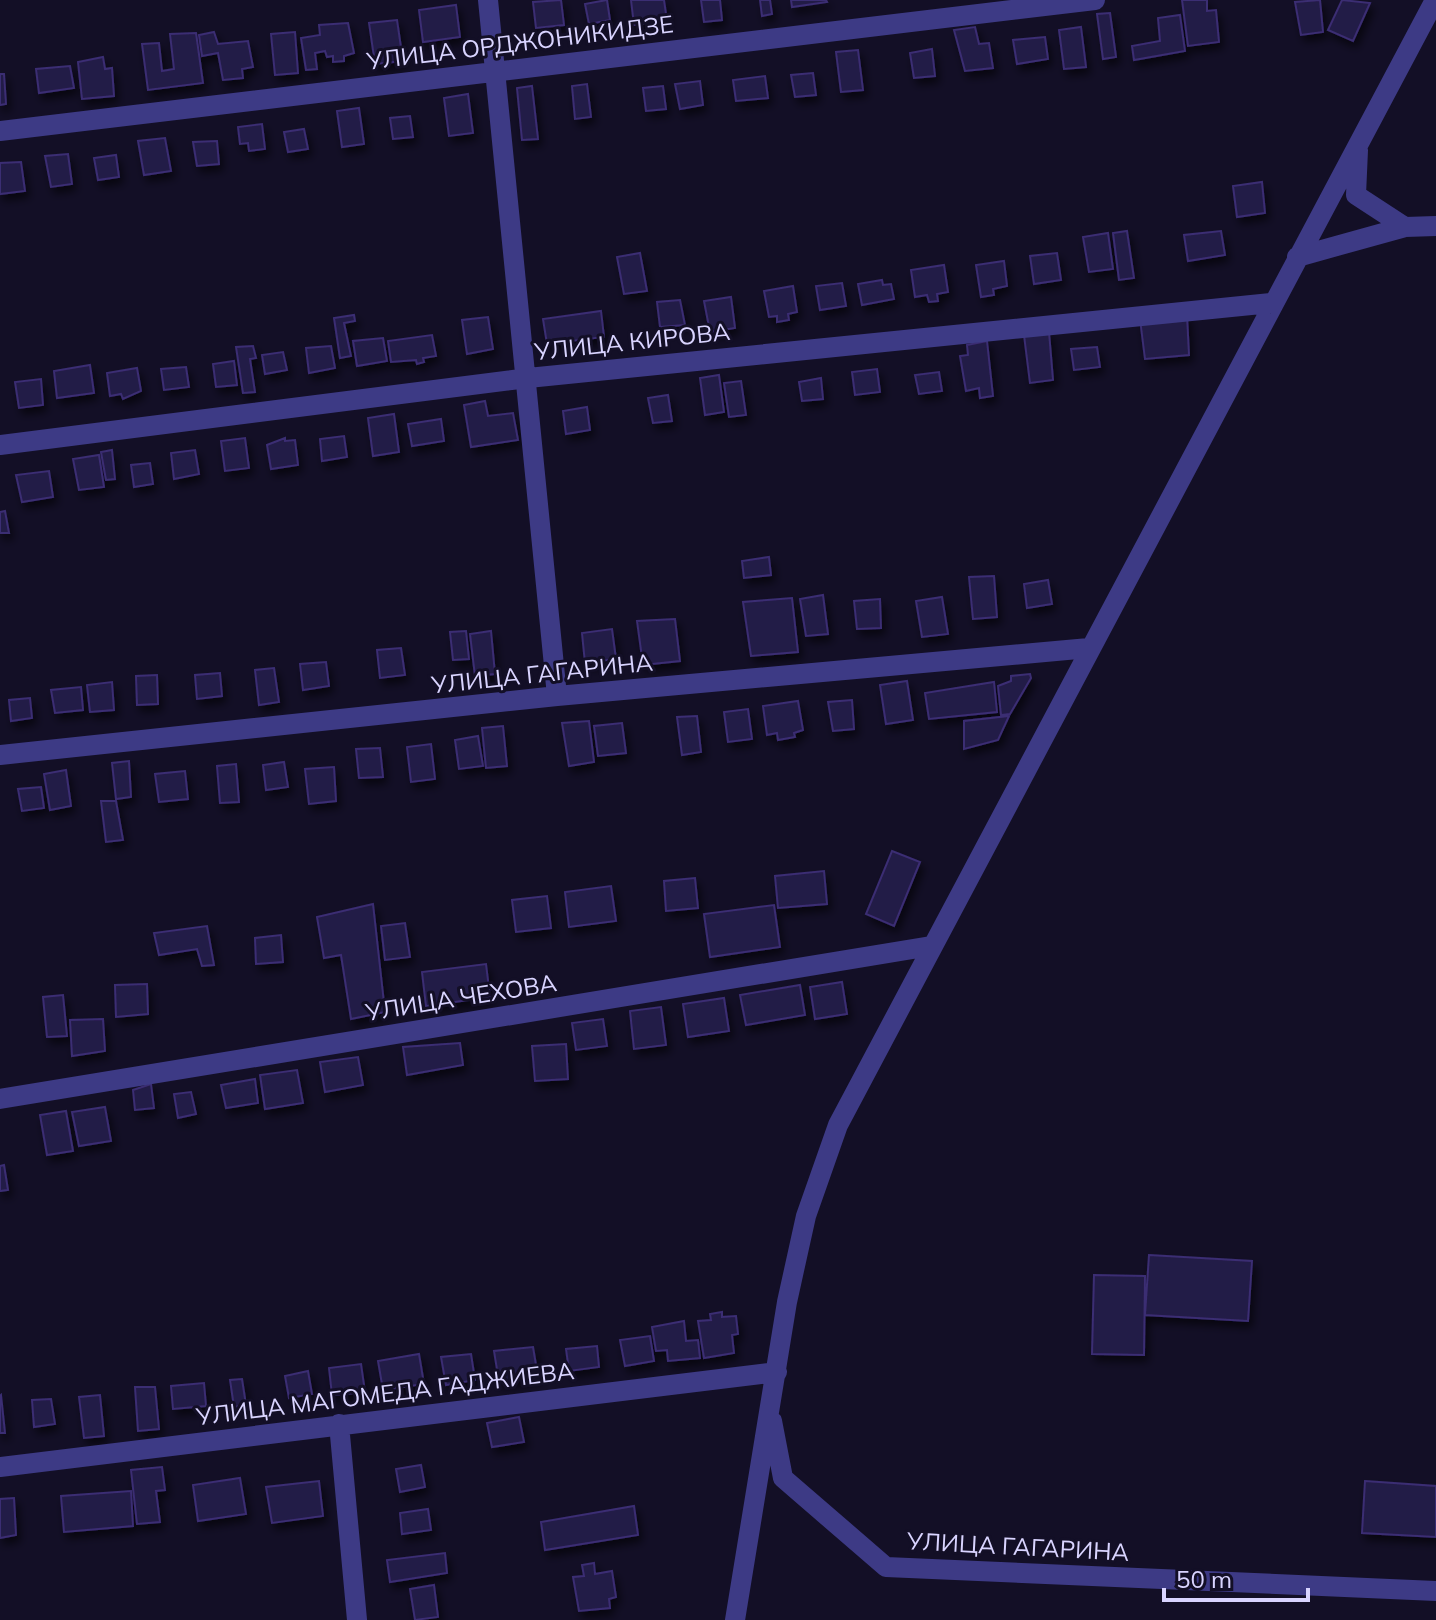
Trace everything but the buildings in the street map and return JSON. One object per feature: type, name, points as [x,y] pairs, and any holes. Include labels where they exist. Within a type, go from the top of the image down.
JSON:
[{"type":"street","points":[[488,0],[528,378],[557,696]]},
{"type":"street","name":"УЛИЦА ОРДЖОНИКИДЗЕ","points":[[0,131],[1095,0]]},
{"type":"street","points":[[735,1620],[787,1302],[806,1216],[838,1125],[1271,303],[1435,0]]},
{"type":"street","points":[[1359,142],[1356,195],[1405,227]]},
{"type":"street","points":[[1297,257],[1405,227],[1436,226]]},
{"type":"street","name":"УЛИЦА КИРОВА","points":[[0,445],[528,378],[1271,303]]},
{"type":"street","name":"УЛИЦА ГАГАРИНА","points":[[0,755],[557,696],[1089,648]]},
{"type":"street","name":"УЛИЦА ЧЕХОВА","points":[[0,1099],[931,946]]},
{"type":"street","name":"УЛИЦА МАГОМЕДА ГАДЖИЕВА","points":[[0,1467],[777,1372]]},
{"type":"street","name":"УЛИЦА ГАГАРИНА","points":[[770,1410],[783,1478],[886,1567],[1436,1591]]},
{"type":"street","points":[[339,1424],[357,1620]]}]
